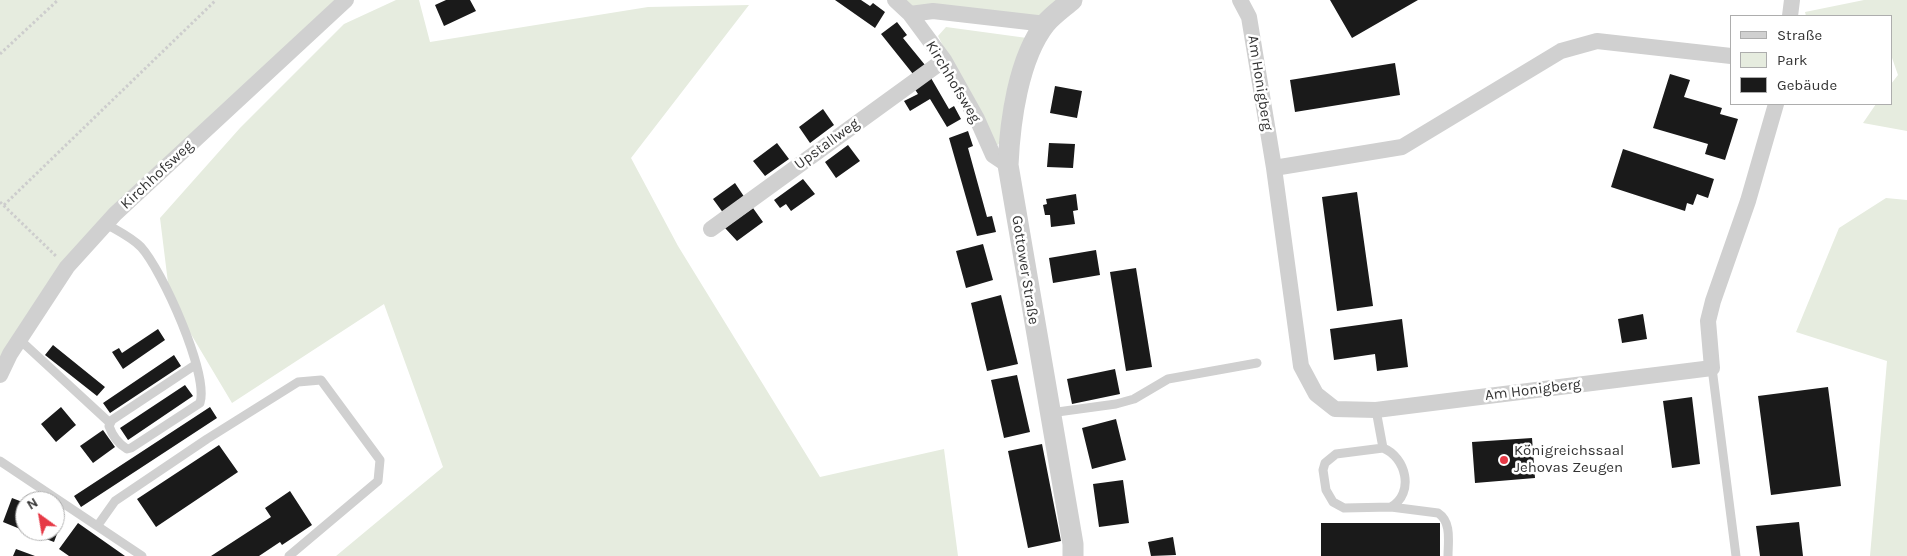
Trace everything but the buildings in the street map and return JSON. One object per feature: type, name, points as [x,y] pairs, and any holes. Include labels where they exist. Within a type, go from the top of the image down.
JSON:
[{"type":"street","name":"Kirchhofsweg","points":[[0,375],[67,267],[106,224],[346,0]]},
{"type":"street","name":"Kirchhofsweg","points":[[895,0],[910,14],[944,60],[993,155],[1008,165]]},
{"type":"street","name":"Gottower Straße","points":[[1072,0],[1046,24],[1030,53],[1018,84],[1009,136],[1008,165],[1073,544],[1073,556]]},
{"type":"street","name":"Am Honigberg","points":[[1240,0],[1249,17],[1274,168],[1301,366],[1316,394],[1335,408],[1376,410],[1712,368]]},
{"type":"street","points":[[1790,15],[1792,0]]},
{"type":"street","points":[[910,14],[931,5],[1046,24]]},
{"type":"street","points":[[1274,168],[1402,148],[1561,51],[1597,41],[1730,56]]},
{"type":"street","name":"Upstallweg","points":[[711,229],[944,60]]},
{"type":"street","points":[[1712,368],[1708,321],[1712,300],[1748,201],[1776,105]]},
{"type":"lane","points":[[20,340],[110,424],[111,431],[122,446],[127,449],[200,403],[202,396],[195,365],[179,315],[156,268],[140,247],[127,236],[106,224]]},
{"type":"lane","points":[[1050,413],[1116,404],[1134,398],[1168,379],[1257,363]]},
{"type":"lane","points":[[110,424],[195,365]]},
{"type":"lane","points":[[1712,368],[1736,556]]},
{"type":"lane","points":[[98,525],[116,501],[207,439],[298,382],[321,380],[380,460],[378,481],[289,556]]},
{"type":"lane","points":[[1376,410],[1383,448]]},
{"type":"lane","points":[[1391,507],[1404,492],[1404,468],[1392,452],[1383,448],[1336,454],[1325,463],[1323,470],[1326,490],[1333,502],[1344,508],[1391,507],[1438,513],[1443,516],[1447,525],[1448,556]]},
{"type":"lane","points":[[0,461],[142,556]]},
{"type":"path","points":[[0,54],[58,0]]},
{"type":"path","points":[[4,205],[216,0]]},
{"type":"path","points":[[0,202],[67,267]]},
{"type":"green space","points":[[0,0],[342,0],[70,263],[0,375]]},
{"type":"green space","points":[[396,0],[419,0],[430,42],[648,7],[749,5],[631,158],[678,246],[820,477],[944,449],[958,556],[336,556],[443,467],[384,304],[232,403],[170,299],[160,218],[240,128],[344,24]]},
{"type":"green space","points":[[887,0],[1072,0],[1046,24],[933,11]]},
{"type":"green space","points":[[1864,0],[1907,0],[1907,131],[1863,123],[1875,105],[1892,105],[1892,83],[1898,75],[1892,58],[1892,15],[1806,15],[1805,12]]},
{"type":"green space","points":[[946,27],[1027,38],[1002,140],[995,148],[938,36]]},
{"type":"green space","points":[[1886,198],[1907,200],[1907,556],[1870,556],[1887,361],[1796,332],[1839,228]]},
{"type":"place","name":"Königreichssaal Jehovas Zeugen","points":[[1504,460]]}]
